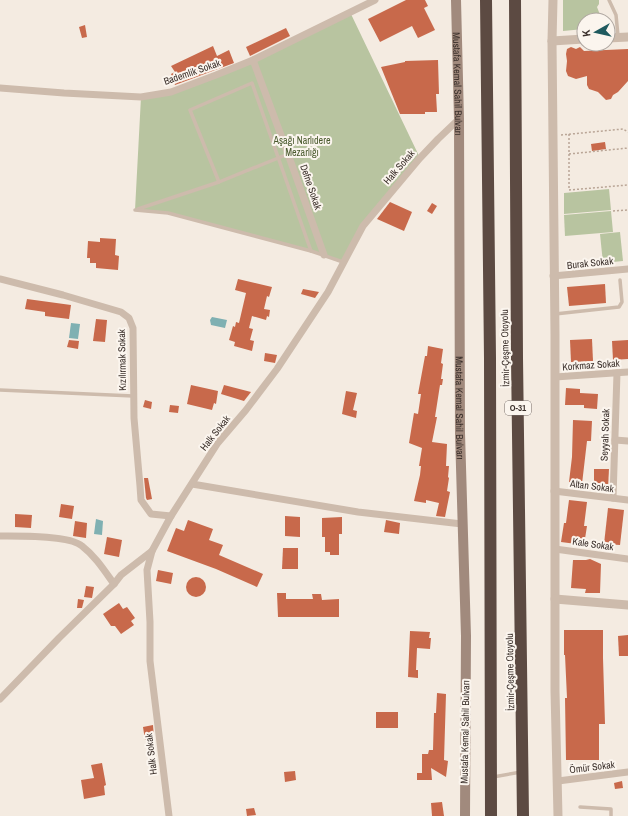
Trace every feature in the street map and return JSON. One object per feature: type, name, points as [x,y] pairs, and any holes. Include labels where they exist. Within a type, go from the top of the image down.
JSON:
[{"type":"highway","name":"İzmir-Çeşme Otoyolu","points":[[486,0],[490,358],[491,816]]},
{"type":"highway","name":"İzmir-Çeşme Otoyolu","points":[[515,0],[517,358],[523,816]]},
{"type":"main road","name":"Mustafa Kemal Sahil Bulvarı","points":[[456,0],[459,119],[460,433],[466,636],[464,816]]},
{"type":"street","name":"Bademlik Sokak","points":[[0,88],[64,94],[141,97],[171,92],[253,60],[375,0]]},
{"type":"street","points":[[554,0],[552,41],[552,136],[558,816]]},
{"type":"street","points":[[618,37],[628,37]]},
{"type":"street","points":[[552,41],[576,40]]},
{"type":"street","name":"Defne Sokak","points":[[253,60],[324,255]]},
{"type":"street","name":"Halk Sokak","points":[[169,816],[150,661],[150,622],[147,570],[152,551],[171,516],[217,444],[246,410],[277,369],[328,292],[362,226],[425,154],[459,119]]},
{"type":"street","name":"Burak Sokak","points":[[554,276],[628,269]]},
{"type":"street","name":"Kızılırmak Sokak","points":[[0,279],[121,312],[129,318],[133,328],[134,426],[141,500],[151,514],[171,516]]},
{"type":"street","name":"Korkmaz Sokak","points":[[555,377],[628,372]]},
{"type":"street","name":"Seyyah Sokak","points":[[613,498],[617,373]]},
{"type":"street","points":[[615,440],[628,440]]},
{"type":"street","points":[[192,484],[358,512],[462,524]]},
{"type":"street","name":"Altan Sokak","points":[[554,491],[628,500]]},
{"type":"street","points":[[0,536],[71,540],[76,542],[97,560],[114,584]]},
{"type":"street","name":"Kale Sokak","points":[[555,549],[628,559]]},
{"type":"street","points":[[0,699],[58,638],[114,584],[121,575],[152,551]]},
{"type":"street","points":[[555,599],[628,605]]},
{"type":"street","name":"Ömür Sokak","points":[[558,781],[628,772]]},
{"type":"lane","points":[[609,0],[616,15],[618,37]]},
{"type":"lane","points":[[219,182],[190,110],[252,83],[311,251]]},
{"type":"lane","points":[[288,154],[219,182],[135,210],[168,213],[311,251],[343,262]]},
{"type":"lane","points":[[554,315],[619,308],[622,302],[620,280]]},
{"type":"lane","points":[[0,390],[133,396]]},
{"type":"lane","points":[[490,777],[523,772]]},
{"type":"lane","points":[[580,807],[611,809],[611,816]]},
{"type":"path","points":[[552,136],[623,129],[628,132]]},
{"type":"path","points":[[569,134],[569,190],[628,185]]},
{"type":"path","points":[[569,154],[628,148]]},
{"type":"path","points":[[613,211],[628,210]]},
{"type":"green space","points":[[563,0],[599,0],[597,7],[599,12],[576,12],[576,30],[563,31]]},
{"type":"green space","name":"Aşağı Narlıdere Mezarlığı","points":[[350,12],[420,158],[363,226],[343,262],[324,255],[168,213],[135,210],[141,97],[171,92],[216,75]]},
{"type":"green space","points":[[609,189],[611,210],[564,214],[564,193]]},
{"type":"green space","points":[[611,211],[613,232],[565,236],[564,215]]},
{"type":"green space","points":[[620,232],[623,261],[603,263],[600,234]]},
{"type":"water","points":[[212,317],[227,320],[225,328],[211,325],[210,320]]},
{"type":"water","points":[[71,323],[80,324],[78,339],[69,338]]},
{"type":"water","points":[[96,519],[103,521],[102,535],[94,534]]},
{"type":"building","points":[[406,0],[425,0],[428,6],[424,8],[435,30],[418,38],[412,26],[380,42],[368,19]]},
{"type":"building","points":[[85,25],[87,37],[82,38],[79,27]]},
{"type":"building","points":[[286,28],[290,36],[250,56],[246,47]]},
{"type":"building","points":[[213,46],[217,56],[229,50],[234,63],[175,85],[171,74],[175,72],[171,66]]},
{"type":"building","points":[[571,47],[576,49],[576,52],[616,52],[616,50],[628,49],[628,81],[618,92],[613,95],[611,99],[606,100],[598,92],[589,89],[587,85],[587,76],[576,79],[568,76],[566,71],[567,49]]},
{"type":"building","points":[[438,60],[439,94],[436,94],[437,112],[425,112],[425,114],[400,114],[381,67],[405,61]]},
{"type":"building","points":[[605,142],[606,149],[592,151],[591,144]]},
{"type":"building","points":[[390,202],[412,212],[404,231],[377,219]]},
{"type":"building","points":[[432,203],[437,206],[432,214],[427,211]]},
{"type":"building","points":[[100,238],[116,239],[115,255],[119,256],[118,270],[96,268],[96,263],[90,263],[90,258],[87,258],[88,241],[100,242]]},
{"type":"building","points":[[238,279],[272,287],[269,297],[267,296],[264,309],[270,310],[269,317],[267,316],[266,320],[252,316],[249,328],[253,329],[250,340],[254,341],[252,351],[234,346],[235,342],[229,340],[233,326],[235,327],[236,322],[239,323],[246,293],[235,290]]},
{"type":"building","points":[[605,284],[606,303],[569,306],[567,287]]},
{"type":"building","points":[[303,289],[319,292],[315,298],[301,294]]},
{"type":"building","points":[[27,299],[71,305],[69,319],[45,316],[45,312],[25,309]]},
{"type":"building","points":[[96,319],[107,320],[105,342],[93,341]]},
{"type":"building","points":[[592,339],[593,361],[571,362],[570,340]]},
{"type":"building","points":[[69,340],[79,341],[78,349],[67,347]]},
{"type":"building","points":[[628,340],[628,359],[613,360],[612,341]]},
{"type":"building","points":[[428,346],[443,349],[441,379],[443,379],[442,385],[440,385],[435,417],[437,417],[432,442],[447,444],[446,466],[449,466],[449,478],[447,491],[450,492],[445,517],[436,516],[439,503],[426,500],[426,503],[414,501],[420,475],[421,466],[419,466],[422,448],[409,443],[414,413],[418,414],[421,394],[418,394]]},
{"type":"building","points":[[265,353],[277,355],[275,363],[264,361]]},
{"type":"building","points":[[191,385],[218,391],[216,404],[214,403],[212,410],[187,404]]},
{"type":"building","points":[[224,385],[251,392],[244,401],[221,394]]},
{"type":"building","points":[[566,388],[580,389],[580,393],[598,394],[597,409],[584,408],[584,405],[565,405]]},
{"type":"building","points":[[346,391],[357,393],[353,410],[357,411],[356,418],[342,414]]},
{"type":"building","points":[[145,400],[152,402],[151,409],[143,407]]},
{"type":"building","points":[[170,405],[179,406],[178,413],[169,412]]},
{"type":"building","points":[[573,420],[592,421],[591,441],[587,441],[582,484],[569,482],[572,457]]},
{"type":"building","points":[[594,469],[609,469],[608,488],[594,488]]},
{"type":"building","points":[[144,478],[148,478],[152,499],[147,500],[146,498]]},
{"type":"building","points":[[569,500],[587,502],[584,526],[587,526],[584,545],[561,542],[564,523],[566,523]]},
{"type":"building","points":[[61,504],[74,506],[72,519],[59,517]]},
{"type":"building","points":[[608,508],[624,510],[620,545],[604,544]]},
{"type":"building","points":[[15,514],[32,515],[31,528],[15,527]]},
{"type":"building","points":[[285,516],[300,517],[300,537],[285,536]]},
{"type":"building","points":[[342,517],[342,534],[339,534],[339,555],[330,555],[330,552],[325,552],[325,537],[322,537],[322,518]]},
{"type":"building","points":[[188,520],[213,529],[209,540],[223,545],[219,555],[263,574],[257,587],[216,569],[167,551],[176,528],[184,531]]},
{"type":"building","points":[[386,520],[400,523],[399,534],[384,532]]},
{"type":"building","points":[[75,521],[87,523],[86,538],[73,536]]},
{"type":"building","points":[[107,537],[122,540],[119,557],[104,554]]},
{"type":"building","points":[[283,548],[298,548],[298,569],[282,569]]},
{"type":"building","points":[[590,559],[601,564],[600,593],[585,593],[586,589],[571,588],[573,560]]},
{"type":"building","points":[[158,570],[173,573],[171,584],[156,581]]},
{"type":"building","points":[[192,577],[200,577],[206,583],[206,591],[200,597],[192,597],[186,591],[186,583]]},
{"type":"building","points":[[86,586],[94,587],[92,598],[84,597]]},
{"type":"building","points":[[277,593],[286,593],[286,599],[313,599],[312,594],[321,594],[322,600],[339,599],[339,617],[278,617]]},
{"type":"building","points":[[78,599],[84,600],[82,608],[77,608]]},
{"type":"building","points":[[119,603],[123,609],[127,607],[135,618],[131,621],[134,625],[121,634],[115,626],[111,626],[103,614]]},
{"type":"building","points":[[564,630],[603,630],[605,724],[599,724],[599,760],[566,760],[565,698],[567,698]]},
{"type":"building","points":[[410,631],[430,632],[430,649],[417,648],[416,670],[418,670],[418,678],[408,677]]},
{"type":"building","points":[[628,635],[628,656],[619,656],[618,636]]},
{"type":"building","points":[[437,693],[446,694],[444,760],[448,761],[446,777],[431,768],[432,780],[417,780],[417,773],[422,773],[422,754],[428,754],[429,750],[433,750],[434,713],[436,713]]},
{"type":"building","points":[[376,712],[398,712],[398,728],[376,728]]},
{"type":"building","points":[[153,725],[154,739],[145,740],[143,727]]},
{"type":"building","points":[[102,763],[106,785],[104,786],[105,795],[84,799],[81,780],[94,778],[91,765]]},
{"type":"building","points":[[295,771],[296,780],[285,782],[284,772]]},
{"type":"building","points":[[622,781],[623,788],[615,789],[614,783]]},
{"type":"building","points":[[442,802],[444,816],[432,816],[431,803]]},
{"type":"building","points":[[254,808],[256,815],[247,816],[246,809]]}]
